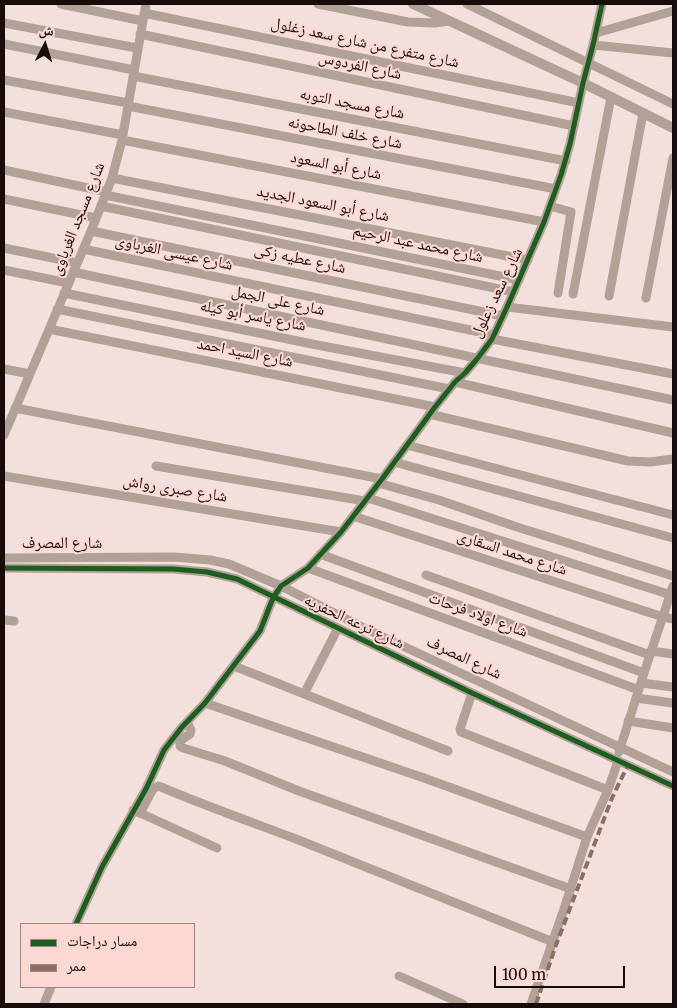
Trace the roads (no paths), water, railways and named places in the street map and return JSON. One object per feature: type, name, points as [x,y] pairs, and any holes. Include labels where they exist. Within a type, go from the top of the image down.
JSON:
[{"type":"street","name":"شارع متفرع من شارع سعد زغلول","points":[[60,4],[144,12],[580,102]]},
{"type":"street","points":[[318,4],[408,22],[435,23],[450,21]]},
{"type":"street","points":[[413,4],[583,83],[673,128]]},
{"type":"street","points":[[469,4],[673,104]]},
{"type":"street","name":"شارع سعد زعلول","points":[[281,586],[308,568],[341,532],[432,410],[477,359],[493,337],[544,222],[566,161],[583,83],[594,46],[602,4]]},
{"type":"street","points":[[596,34],[673,11]]},
{"type":"street","name":"شارع مسجد الغرباوى","points":[[4,435],[112,178],[123,137],[144,12]]},
{"type":"street","points":[[4,23],[137,48]]},
{"type":"street","name":"شارع الفردوس","points":[[140,34],[574,126]]},
{"type":"street","name":"شارع مسجد التوبه","points":[[4,44],[133,73],[566,161]]},
{"type":"street","points":[[594,46],[673,53]]},
{"type":"street","name":"شارع خلف الطاحونه","points":[[4,80],[556,189]]},
{"type":"street","points":[[573,294],[611,97]]},
{"type":"street","name":"شارع أبو السعود","points":[[4,112],[544,222]]},
{"type":"street","points":[[609,296],[643,113]]},
{"type":"street","points":[[646,298],[673,158]]},
{"type":"street","name":"شارع محمد عبد الرحيم","points":[[4,170],[519,280]]},
{"type":"street","name":"شارع أبو السعود الجديد","points":[[112,178],[528,260]]},
{"type":"street","points":[[4,199],[96,218]]},
{"type":"street","points":[[101,206],[514,292]]},
{"type":"street","points":[[550,206],[569,210],[571,213],[558,293]]},
{"type":"street","name":"شارع عطيه زكى","points":[[91,231],[503,316]]},
{"type":"street","name":"شارع على الجمل","points":[[4,248],[75,268],[477,359],[673,400]]},
{"type":"street","name":"شارع عيسى الغرباوى","points":[[83,249],[673,374]]},
{"type":"street","points":[[4,270],[68,283]]},
{"type":"street","name":"شارع ياسر أبو كيله","points":[[64,293],[465,373]]},
{"type":"street","points":[[507,307],[673,327]]},
{"type":"street","points":[[57,309],[452,386],[673,433]]},
{"type":"street","name":"شارع السيد احمد","points":[[49,329],[432,410],[628,461],[673,460]]},
{"type":"street","points":[[4,369],[30,374]]},
{"type":"street","points":[[15,408],[380,481],[673,576]]},
{"type":"street","points":[[407,445],[673,515]]},
{"type":"street","points":[[394,462],[673,538]]},
{"type":"street","points":[[156,466],[366,500],[672,591],[628,721],[618,761],[608,790],[587,837],[531,1004]]},
{"type":"street","name":"شارع صبرى رواش","points":[[4,476],[341,532]]},
{"type":"street","name":"شارع محمد السقارى","points":[[353,516],[673,619]]},
{"type":"street","points":[[320,554],[644,673]]},
{"type":"street","name":"شارع المصرف","points":[[4,558],[194,558],[229,564],[281,586],[362,627],[673,772]]},
{"type":"street","name":"شارع ترعه الحفريه","points":[[4,568],[188,570],[207,572],[237,580],[472,693],[673,786]]},
{"type":"street","name":"شارع اولاد فرحات","points":[[308,568],[639,690]]},
{"type":"street","points":[[426,576],[651,653],[673,654]]},
{"type":"street","points":[[136,812],[164,750],[205,703],[260,631],[273,598],[281,586]]},
{"type":"street","points":[[4,620],[14,621]]},
{"type":"street","points":[[304,694],[338,628]]},
{"type":"street","points":[[234,666],[448,751]]},
{"type":"street","points":[[639,690],[673,687]]},
{"type":"street","points":[[639,690],[673,703]]},
{"type":"street","points":[[472,693],[460,729],[461,732],[608,790]]},
{"type":"street","points":[[205,703],[424,778],[587,837]]},
{"type":"street","points":[[628,721],[673,728]]},
{"type":"street","points":[[187,722],[191,730],[190,734],[180,741],[180,746],[183,748],[226,761],[299,791],[571,889]]},
{"type":"street","points":[[76,923],[102,867],[136,812],[153,789],[158,786],[553,942]]},
{"type":"street","points":[[136,812],[217,848]]},
{"type":"street","points":[[399,976],[463,1004]]},
{"type":"street","points":[[44,1004],[51,988]]}]
